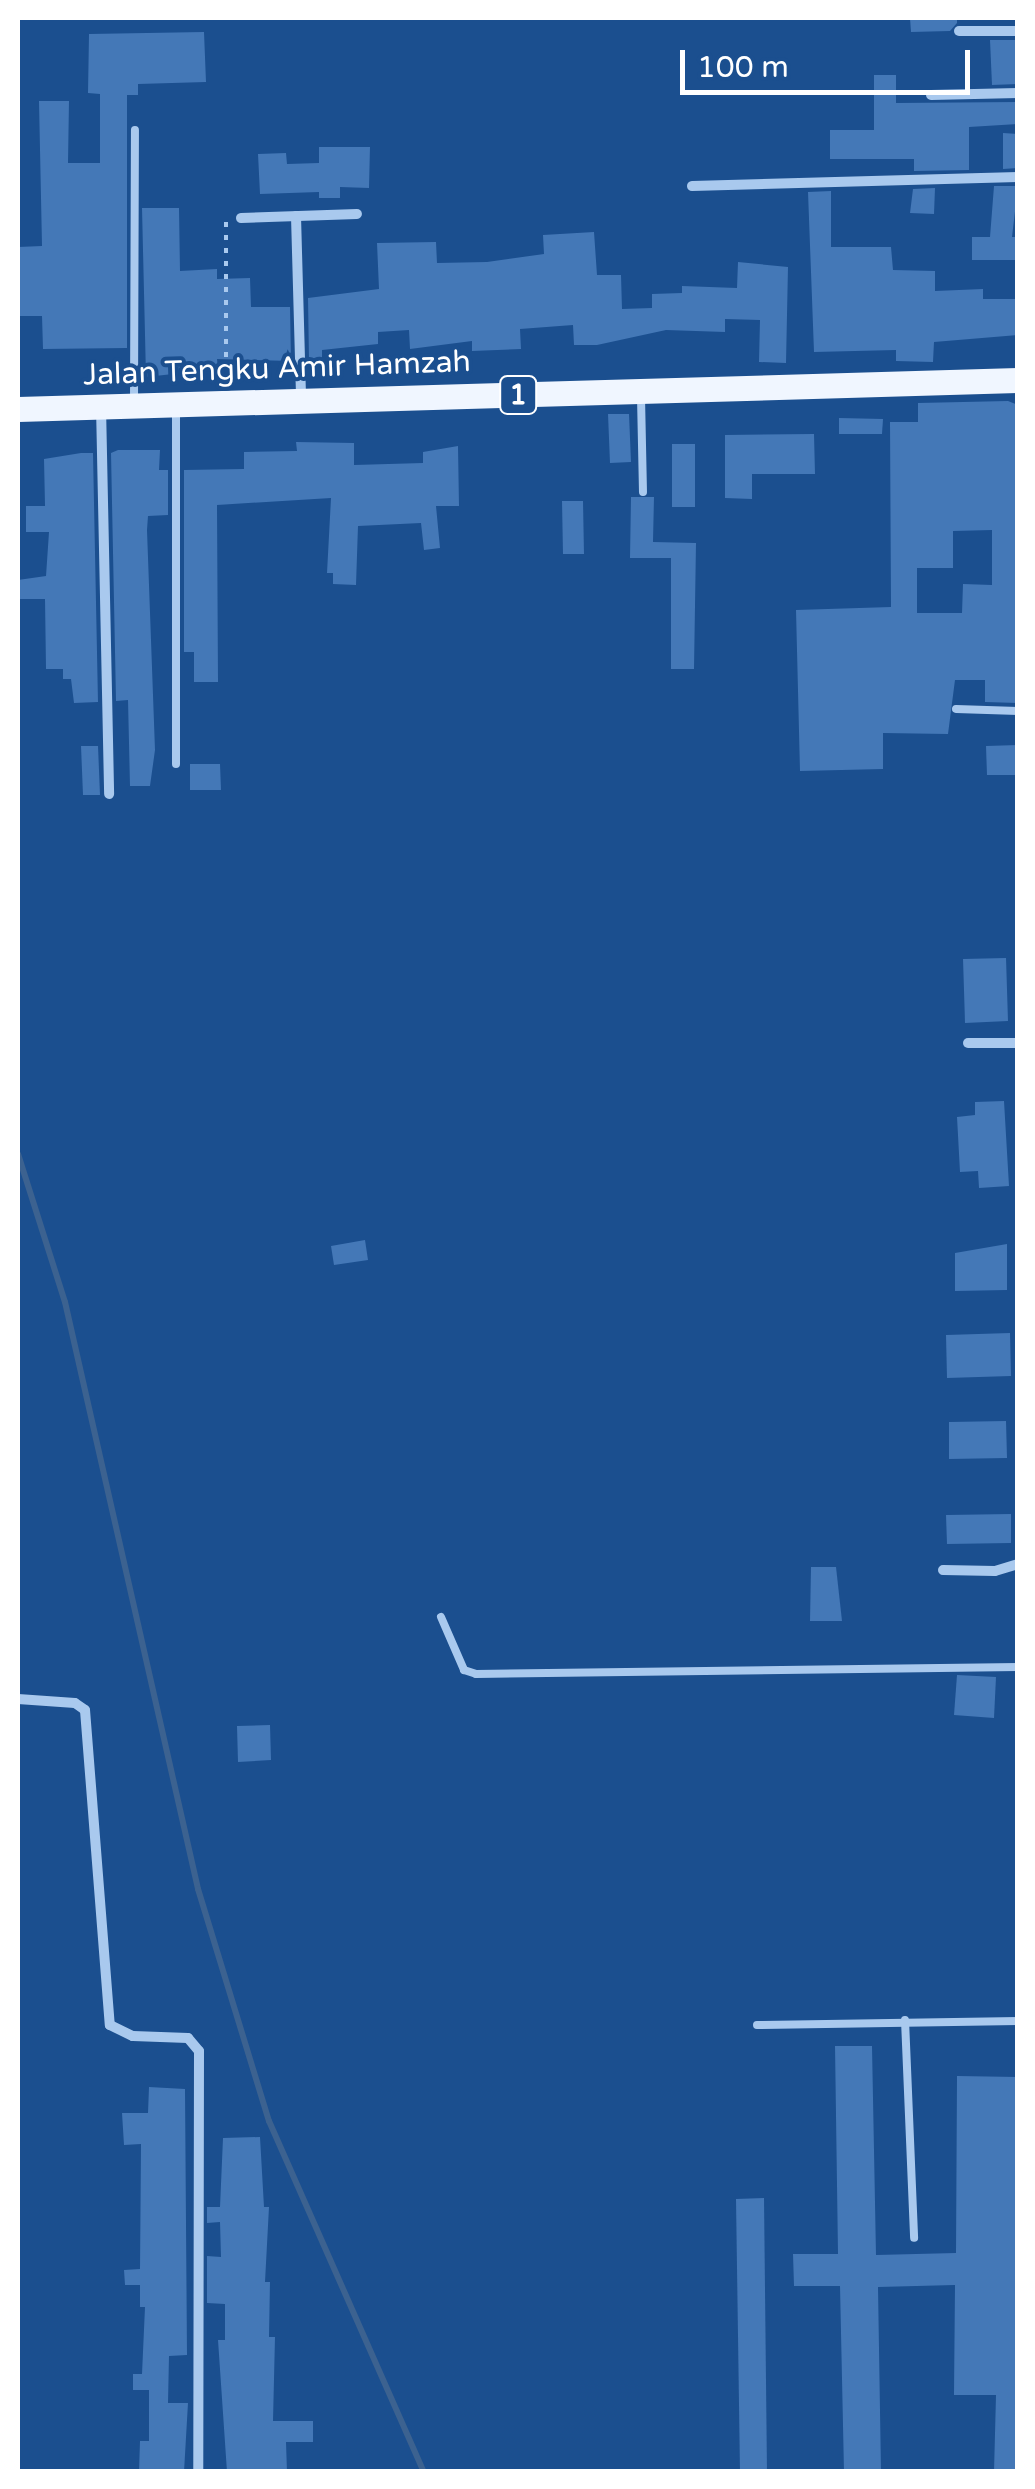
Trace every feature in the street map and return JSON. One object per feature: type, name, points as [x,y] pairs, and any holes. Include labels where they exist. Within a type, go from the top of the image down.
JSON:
[{"type":"main road","name":"Jalan Tengku Amir Hamzah","points":[[18,409],[1018,380]]},
{"type":"street","points":[[959,31],[1018,31]]},
{"type":"street","points":[[932,95],[1018,93]]},
{"type":"street","points":[[692,186],[1018,177]]},
{"type":"street","points":[[241,218],[356,214]]},
{"type":"street","points":[[296,216],[300,400]]},
{"type":"street","points":[[101,406],[109,794]]},
{"type":"street","points":[[968,1043],[1018,1042]]},
{"type":"street","points":[[943,1570],[977,1572],[1018,1564]]},
{"type":"street","points":[[18,1698],[75,1703],[85,1710],[110,2025],[133,2036],[188,2038],[199,2051],[198,2472]]},
{"type":"lane","points":[[134,405],[135,130]]},
{"type":"lane","points":[[641,393],[643,492]]},
{"type":"lane","points":[[176,404],[176,764]]},
{"type":"lane","points":[[956,708],[1018,711]]},
{"type":"lane","points":[[441,1618],[464,1670],[476,1674],[1018,1667]]},
{"type":"lane","points":[[905,2020],[914,2238]]},
{"type":"lane","points":[[757,2025],[1018,2021]]},
{"type":"path","points":[[226,402],[225,233],[227,221],[241,218]]},
{"type":"building","points":[[910,18],[957,18],[957,23],[950,31],[911,32]]},
{"type":"building","points":[[204,32],[206,82],[138,84],[138,95],[127,95],[127,348],[43,349],[42,316],[18,316],[18,247],[42,246],[39,101],[69,101],[68,163],[100,163],[100,94],[88,93],[89,34]]},
{"type":"building","points":[[990,40],[1018,40],[1018,84],[992,85]]},
{"type":"building","points":[[874,75],[896,75],[896,103],[1018,102],[1018,124],[969,127],[969,170],[914,171],[914,159],[830,159],[830,130],[874,130]]},
{"type":"building","points":[[1003,133],[1018,134],[1018,168],[1003,169]]},
{"type":"building","points":[[319,147],[370,147],[369,188],[340,187],[340,198],[319,198],[319,192],[260,194],[258,154],[286,153],[287,164],[319,163]]},
{"type":"building","points":[[994,186],[1018,186],[1012,237],[1018,237],[1018,260],[972,260],[972,237],[990,237]]},
{"type":"building","points":[[935,188],[934,214],[910,213],[913,189]]},
{"type":"building","points":[[831,191],[831,247],[891,247],[893,270],[935,271],[935,291],[983,289],[983,299],[1018,299],[1018,335],[934,342],[933,362],[896,361],[896,350],[814,352],[808,192]]},
{"type":"building","points":[[142,208],[179,208],[180,271],[217,269],[217,279],[250,278],[251,307],[290,307],[291,361],[217,359],[218,369],[146,377]]},
{"type":"building","points":[[594,232],[597,275],[621,275],[622,309],[652,308],[652,294],[682,293],[682,286],[737,288],[738,262],[788,267],[786,363],[759,362],[760,320],[725,319],[725,332],[666,330],[597,345],[574,345],[573,325],[520,329],[521,349],[472,351],[472,341],[410,349],[409,330],[378,332],[378,344],[322,350],[322,361],[309,361],[308,298],[379,289],[377,243],[436,242],[437,263],[487,262],[544,254],[543,235]]},
{"type":"building","points":[[1008,401],[1018,405],[1018,703],[985,702],[985,680],[955,680],[948,734],[883,733],[883,769],[800,771],[796,610],[891,607],[890,422],[918,422],[918,403]],"holes":[[[992,530],[992,585],[963,584],[962,613],[917,613],[917,568],[953,568],[953,531]]]},
{"type":"building","points":[[608,414],[629,414],[631,462],[610,463]]},
{"type":"building","points":[[839,418],[883,419],[882,434],[839,434]]},
{"type":"building","points":[[814,434],[815,474],[752,474],[752,499],[725,498],[725,435]]},
{"type":"building","points":[[296,442],[354,443],[354,465],[423,463],[423,452],[458,446],[459,506],[436,506],[440,548],[424,550],[421,523],[358,526],[356,585],[333,584],[333,573],[327,573],[331,498],[217,505],[218,682],[194,682],[194,652],[184,652],[184,470],[244,469],[244,452],[297,451]]},
{"type":"building","points":[[672,444],[695,444],[695,507],[672,507]]},
{"type":"building","points":[[160,450],[159,470],[168,470],[168,515],[148,516],[147,530],[155,750],[150,786],[130,786],[128,700],[116,701],[111,453]]},
{"type":"building","points":[[93,453],[98,702],[74,703],[71,679],[63,679],[63,669],[46,669],[45,599],[18,599],[18,580],[46,576],[49,532],[26,532],[26,506],[45,506],[44,459]]},
{"type":"building","points":[[631,497],[654,497],[653,542],[696,543],[694,669],[671,669],[671,558],[630,558]]},
{"type":"building","points":[[562,501],[583,501],[584,554],[563,554]]},
{"type":"building","points":[[1018,745],[1018,775],[987,775],[986,746]]},
{"type":"building","points":[[81,746],[98,746],[100,795],[83,795]]},
{"type":"building","points":[[190,764],[220,764],[221,790],[190,790]]},
{"type":"building","points":[[1006,958],[1008,1021],[965,1023],[963,959]]},
{"type":"building","points":[[1004,1101],[1009,1186],[979,1188],[978,1171],[960,1172],[957,1117],[975,1115],[975,1102]]},
{"type":"building","points":[[365,1240],[368,1260],[334,1265],[331,1246]]},
{"type":"building","points":[[1007,1244],[1007,1290],[955,1291],[955,1253]]},
{"type":"building","points":[[1010,1333],[1011,1376],[947,1378],[946,1335]]},
{"type":"building","points":[[1006,1421],[1007,1458],[949,1459],[949,1422]]},
{"type":"building","points":[[1011,1514],[1011,1543],[947,1544],[946,1515]]},
{"type":"building","points":[[811,1567],[836,1567],[842,1621],[810,1621]]},
{"type":"building","points":[[957,1675],[996,1677],[994,1718],[954,1715]]},
{"type":"building","points":[[270,1725],[271,1760],[238,1762],[237,1726]]},
{"type":"building","points":[[835,2046],[872,2046],[876,2255],[956,2253],[957,2076],[1018,2077],[1018,2472],[994,2472],[996,2395],[954,2395],[955,2285],[878,2287],[881,2472],[844,2472],[840,2286],[794,2286],[793,2254],[838,2254]]},
{"type":"building","points":[[149,2087],[185,2089],[187,2355],[169,2356],[168,2403],[188,2403],[184,2472],[139,2472],[140,2441],[149,2441],[149,2390],[133,2390],[133,2374],[142,2374],[145,2307],[140,2307],[140,2285],[125,2285],[124,2270],[140,2269],[141,2144],[124,2145],[122,2113],[148,2113]]},
{"type":"building","points":[[260,2137],[264,2207],[269,2207],[265,2282],[270,2282],[269,2337],[275,2337],[273,2421],[313,2421],[313,2442],[286,2442],[287,2472],[227,2472],[218,2340],[225,2340],[225,2304],[207,2303],[207,2256],[221,2257],[220,2222],[207,2223],[207,2207],[220,2207],[223,2138]]},
{"type":"building","points":[[764,2198],[767,2472],[740,2472],[736,2199]]},
{"type":"waterway","points":[[18,1154],[65,1302],[198,1889],[269,2121],[424,2472]]}]
